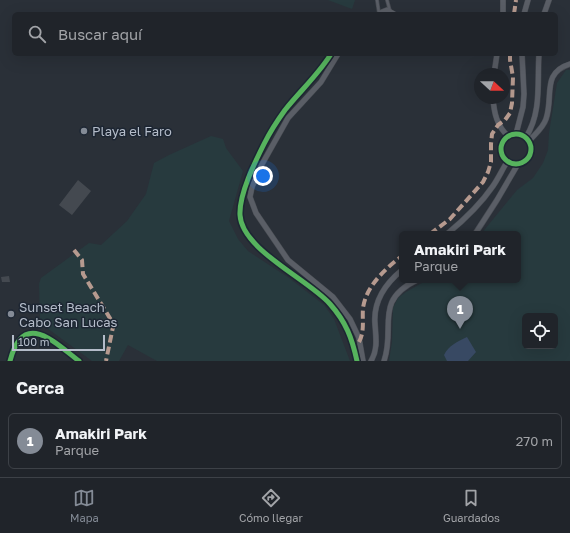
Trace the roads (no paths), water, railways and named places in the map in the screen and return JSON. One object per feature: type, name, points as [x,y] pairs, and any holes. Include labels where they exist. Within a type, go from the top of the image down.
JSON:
[{"type":"street","points":[[503,0],[503,12]]},
{"type":"street","points":[[525,12],[528,0]]},
{"type":"street","points":[[545,12],[549,0]]},
{"type":"street","points":[[330,56],[316,76],[285,111],[264,144],[250,174],[242,199],[240,215],[243,228],[257,246],[321,295],[337,312],[349,332],[357,361]]},
{"type":"street","points":[[337,56],[321,82],[288,118],[261,166],[250,197],[256,213],[288,260],[333,297],[350,318],[358,338],[364,361]]},
{"type":"street","points":[[495,68],[497,56]]},
{"type":"street","points":[[516,134],[523,107],[524,94],[522,56]]},
{"type":"street","points":[[528,139],[516,134],[508,136],[501,148],[501,154],[507,162],[518,164],[527,160],[530,156],[531,151],[528,139],[536,110],[539,56]]},
{"type":"street","points":[[528,139],[542,126],[545,120],[550,101],[552,76],[558,69],[570,64]]},
{"type":"street","points":[[494,104],[498,125],[508,136]]},
{"type":"street","points":[[450,231],[485,197],[494,185],[507,162]]},
{"type":"street","points":[[477,231],[518,164]]},
{"type":"street","points":[[371,361],[376,346],[376,305],[385,288],[399,273]]},
{"type":"street","points":[[384,361],[387,348],[387,322],[391,304],[400,291],[413,283]]},
{"type":"street","points":[[10,361],[12,350],[17,341],[32,332],[44,336],[79,361]]},
{"type":"lane","points":[[377,0],[379,12]]},
{"type":"lane","points":[[387,0],[392,12]]},
{"type":"water","points":[[467,337],[476,352],[468,361],[447,361],[444,355],[448,349]]},
{"type":"place","name":"Playa el Faro","points":[[84,131]]},
{"type":"place","name":"Sunset Beach Cabo San Lucas","points":[[11,314]]},
{"type":"place","name":"Amakiri Park","points":[[460,329]]}]
